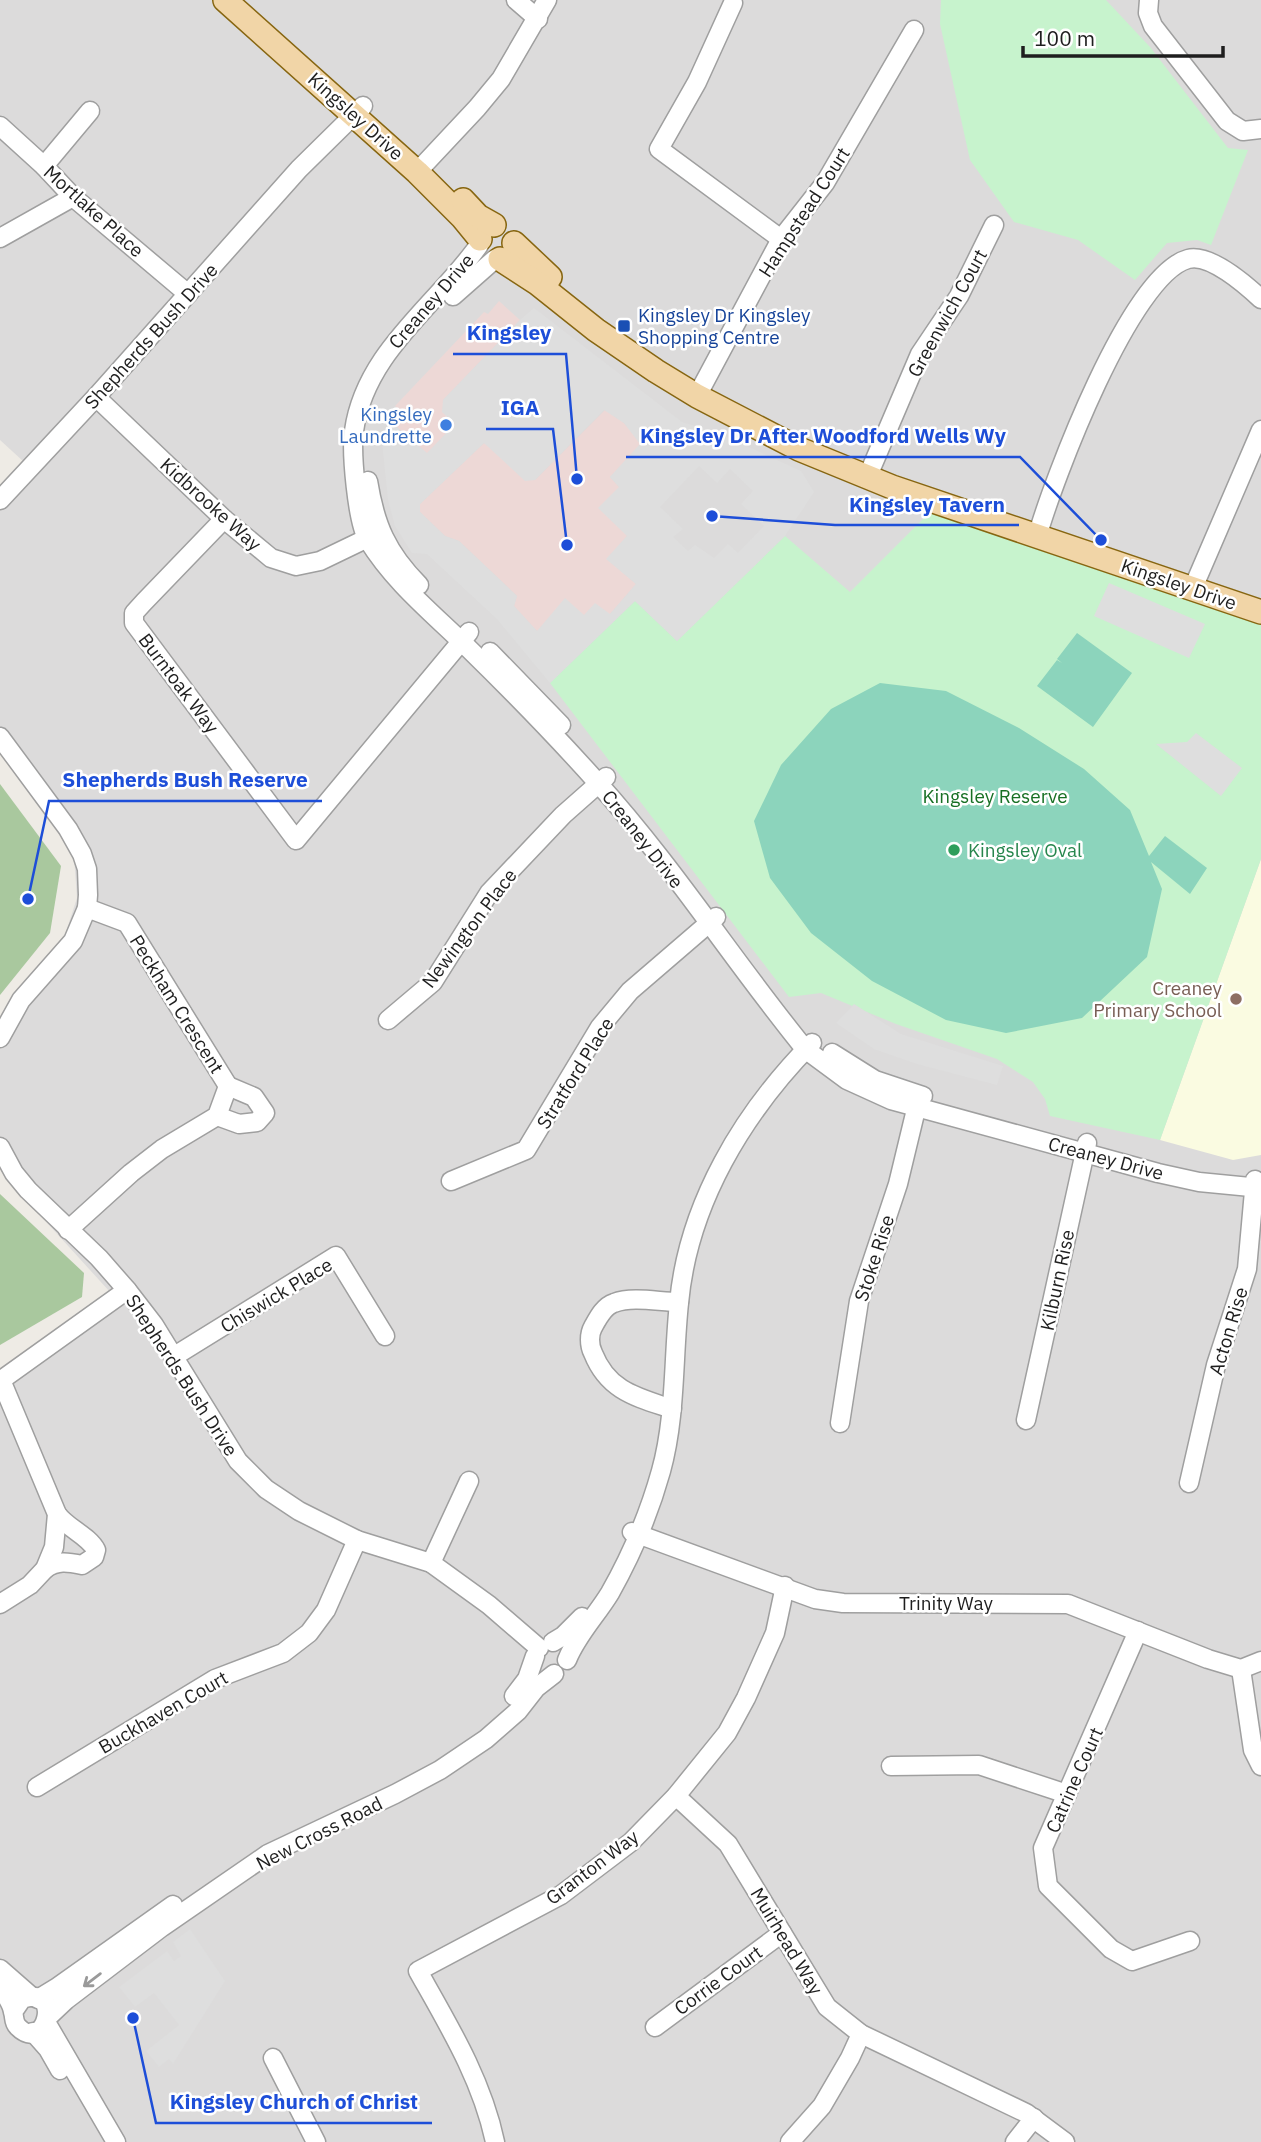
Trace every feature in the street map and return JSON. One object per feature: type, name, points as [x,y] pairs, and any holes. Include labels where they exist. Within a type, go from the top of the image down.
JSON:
[{"type":"main road","name":"Kingsley Drive","points":[[225,0],[355,107]]},
{"type":"main road","name":"Kingsley Drive","points":[[244,0],[421,167],[462,217],[537,283],[607,337],[799,449],[1196,582],[1261,598]]},
{"type":"main road","name":"Kingsley Drive","points":[[1196,582],[1261,612]]},
{"type":"street","points":[[516,0],[538,19]]},
{"type":"street","points":[[421,167],[501,79],[548,0]]},
{"type":"street","points":[[1149,0],[1148,13],[1153,26],[1227,121],[1243,131],[1261,129]]},
{"type":"street","points":[[733,3],[696,82],[659,149],[781,239]]},
{"type":"street","name":"Hampstead Court","points":[[700,391],[781,239],[825,183],[914,30]]},
{"type":"street","name":"Shepherds Bush Drive","points":[[0,500],[96,397],[355,107]]},
{"type":"street","points":[[44,166],[90,111]]},
{"type":"street","name":"Mortlake Place","points":[[0,126],[73,197],[188,294]]},
{"type":"street","points":[[0,238],[73,197]]},
{"type":"street","name":"Greenwich Court","points":[[869,473],[920,354],[959,296],[994,225]]},
{"type":"street","name":"Creaney Drive","points":[[494,245],[395,361],[376,396],[366,430],[364,457],[373,535],[396,579],[465,637],[603,779],[806,1041],[848,1080],[869,1091],[918,1101],[1086,1147],[1199,1182],[1258,1183]]},
{"type":"street","points":[[1039,531],[1072,437],[1089,401],[1125,330],[1157,283],[1174,266],[1187,259],[1196,258],[1206,260],[1242,282],[1261,299]]},
{"type":"street","name":"Kidbrooke Way","points":[[96,397],[224,519],[271,558],[296,566],[320,561],[373,535]]},
{"type":"street","points":[[1196,582],[1261,430]]},
{"type":"street","name":"Burntoak Way","points":[[224,519],[144,601],[134,613],[134,623],[296,840],[465,637]]},
{"type":"street","points":[[0,737],[68,829],[82,853],[87,869],[86,908],[73,941],[21,1000],[0,1038]]},
{"type":"street","name":"Newington Place","points":[[388,1020],[433,982],[489,893],[563,815],[603,779]]},
{"type":"street","name":"Peckham Crescent","points":[[86,908],[127,923],[228,1086],[254,1097],[265,1113],[257,1122],[239,1124],[217,1116],[228,1086]]},
{"type":"street","name":"Stratford Place","points":[[451,1181],[526,1150],[600,1027],[630,990],[713,919]]},
{"type":"street","name":"New Cross Road","points":[[567,1660],[574,1643],[609,1594],[662,1469],[673,1302],[693,1234],[719,1169],[745,1125],[806,1041]]},
{"type":"street","name":"Stoke Rise","points":[[839,1423],[859,1301],[898,1184],[918,1101]]},
{"type":"street","points":[[68,1230],[162,1149],[217,1116]]},
{"type":"street","name":"Shepherds Bush Drive","points":[[0,1147],[14,1173],[28,1190],[99,1258],[127,1290],[154,1325],[238,1461],[266,1489],[299,1511],[357,1540],[431,1563],[489,1605],[542,1649]]},
{"type":"street","name":"Kilburn Rise","points":[[1027,1420],[1086,1147]]},
{"type":"street","name":"Acton Rise","points":[[1189,1483],[1216,1365],[1247,1269],[1258,1183]]},
{"type":"street","name":"Chiswick Place","points":[[173,1357],[336,1256],[385,1336]]},
{"type":"street","points":[[0,1604],[30,1585],[54,1563],[89,1562],[96,1550],[93,1544],[64,1524],[57,1514],[0,1380],[127,1290]]},
{"type":"street","points":[[667,1407],[638,1398],[614,1385],[600,1370],[591,1348],[590,1331],[612,1303],[673,1302]]},
{"type":"street","points":[[431,1563],[469,1481]]},
{"type":"street","points":[[45,1569],[54,1547],[57,1514]]},
{"type":"street","name":"New Cross Road","points":[[35,1998],[56,1988],[262,1844],[390,1783],[434,1759],[478,1730],[515,1695],[527,1679],[542,1649],[563,1636],[592,1603],[635,1533]]},
{"type":"street","name":"Trinity Way","points":[[635,1533],[815,1599],[843,1603],[1068,1604],[1241,1669]]},
{"type":"street","name":"Buckhaven Court","points":[[37,1787],[215,1679],[283,1653],[309,1633],[326,1610],[357,1540]]},
{"type":"street","name":"Granton Way","points":[[495,2142],[491,2122],[467,2059],[418,1971],[561,1895],[631,1842],[676,1796],[727,1733],[746,1698],[775,1633],[785,1586]]},
{"type":"street","name":"Catrine Court","points":[[1138,1631],[1043,1849],[1048,1886],[1111,1949],[1132,1961],[1190,1941]]},
{"type":"street","points":[[562,1646],[567,1660],[563,1669],[554,1674],[540,1669],[542,1649],[562,1646]]},
{"type":"street","points":[[1261,1661],[1241,1669],[1253,1750],[1261,1766]]},
{"type":"street","name":"New Cross Road","points":[[42,2024],[66,2000],[162,1927],[268,1854],[395,1794],[440,1770],[486,1740],[518,1711],[536,1688],[554,1674]]},
{"type":"street","points":[[891,1766],[979,1765],[1067,1794]]},
{"type":"street","name":"Muirhead Way","points":[[676,1796],[728,1844],[827,2007],[861,2034],[1026,2113],[1065,2142]]},
{"type":"street","name":"Corrie Court","points":[[654,2027],[782,1933]]},
{"type":"street","points":[[0,1969],[46,2006],[42,2024],[53,2057],[103,2142]]},
{"type":"street","points":[[0,1987],[18,2026],[27,2032],[42,2024]]},
{"type":"street","points":[[13,2011],[22,1999],[35,1998]]},
{"type":"street","points":[[42,2024],[116,2142]]},
{"type":"street","points":[[790,2142],[822,2106],[861,2034]]},
{"type":"street","points":[[273,2058],[316,2142]]},
{"type":"street","points":[[1015,2142],[1034,2119]]},
{"type":"shaded area","points":[[0,0],[1261,0],[1261,2142],[0,2142],[0,1376],[110,1292],[29,1203],[0,1166],[0,1021],[63,941],[77,898],[74,856],[40,800],[0,748],[0,489],[24,462],[0,440]]},
{"type":"shaded area","points":[[499,301],[520,320],[443,400],[455,424],[427,454],[390,421],[400,410],[395,406],[484,312],[488,314]]},
{"type":"shaded area","points":[[534,308],[682,422],[718,433],[801,471],[814,492],[785,536],[677,641],[635,601],[550,683],[497,619],[427,554],[412,553],[395,526],[388,500],[382,442],[390,421],[427,453],[455,424],[442,412],[443,400]],"holes":[[[604,410],[624,423],[640,444],[610,477],[619,487],[598,508],[627,536],[606,559],[636,584],[610,614],[595,603],[584,615],[565,598],[537,631],[514,606],[517,596],[459,541],[445,536],[420,512],[420,504],[484,443],[525,481],[535,480]],[[699,466],[717,483],[730,469],[753,491],[741,504],[764,526],[738,553],[728,544],[714,558],[695,545],[688,551],[673,537],[683,529],[660,507]]]},
{"type":"shaded area","points":[[605,410],[624,423],[641,444],[610,477],[619,487],[627,536],[607,559],[636,584],[610,614],[584,615],[537,631],[514,606],[517,596],[459,541],[445,536],[420,512],[420,504],[484,443],[535,480]]},
{"type":"shaded area","points":[[1109,583],[1205,624],[1189,658],[1094,616]]},
{"type":"shaded area","points":[[1196,733],[1242,768],[1221,796],[1156,744],[1187,742]]},
{"type":"shaded area","name":"Creaney Primary School","points":[[1261,859],[1261,1155],[1233,1160],[1160,1140]]},
{"type":"shaded area","points":[[854,1004],[901,1034],[1003,1066],[997,1085],[917,1064],[874,1049],[836,1023]]},
{"type":"shaded area","points":[[190,1929],[225,1981],[173,2064],[169,2059],[159,2067],[146,2051],[179,2025],[154,1993],[135,2007],[119,1987],[167,1951],[174,1961],[181,1956],[173,1942]]},
{"type":"green space","points":[[941,0],[1106,0],[1150,47],[1228,148],[1248,150],[1211,245],[1197,240],[1167,243],[1135,280],[1078,240],[1014,222],[970,160],[940,24]]},
{"type":"green space","name":"Kingsley Reserve","points":[[930,512],[1261,625],[1261,859],[1160,1140],[1050,1116],[1045,1099],[1033,1082],[997,1059],[896,1024],[821,993],[789,997],[550,683],[635,601],[677,641],[785,536],[850,592]]},
{"type":"green space","points":[[1077,633],[1132,673],[1093,727],[1037,686],[1057,660],[1062,663],[1057,659]]},
{"type":"green space","name":"Kingsley Oval","points":[[880,683],[946,691],[1019,728],[1084,769],[1130,810],[1149,856],[1165,836],[1207,868],[1190,894],[1151,862],[1162,889],[1147,957],[1082,1018],[1006,1033],[946,1020],[872,981],[811,933],[770,878],[754,821],[781,765],[831,709]]},
{"type":"green space","points":[[0,784],[61,866],[50,933],[0,995]]},
{"type":"green space","points":[[0,1194],[84,1273],[82,1297],[0,1345]]},
{"type":"place","name":"Kingsley Dr Kingsley Shopping Centre","points":[[624,326]]},
{"type":"place","name":"Kingsley Laundrette","points":[[446,425]]},
{"type":"place","name":"Kingsley","points":[[577,479]]},
{"type":"place","name":"Kingsley Tavern","points":[[712,516]]},
{"type":"place","name":"Kingsley Dr After Woodford Wells Wy","points":[[1101,540]]},
{"type":"place","name":"IGA","points":[[567,545]]},
{"type":"place","name":"Kingsley Oval","points":[[954,850]]},
{"type":"place","name":"Shepherds Bush Reserve","points":[[28,899]]},
{"type":"place","name":"Creaney Primary School","points":[[1236,999]]},
{"type":"place","name":"Kingsley Church of Christ","points":[[133,2018]]}]
